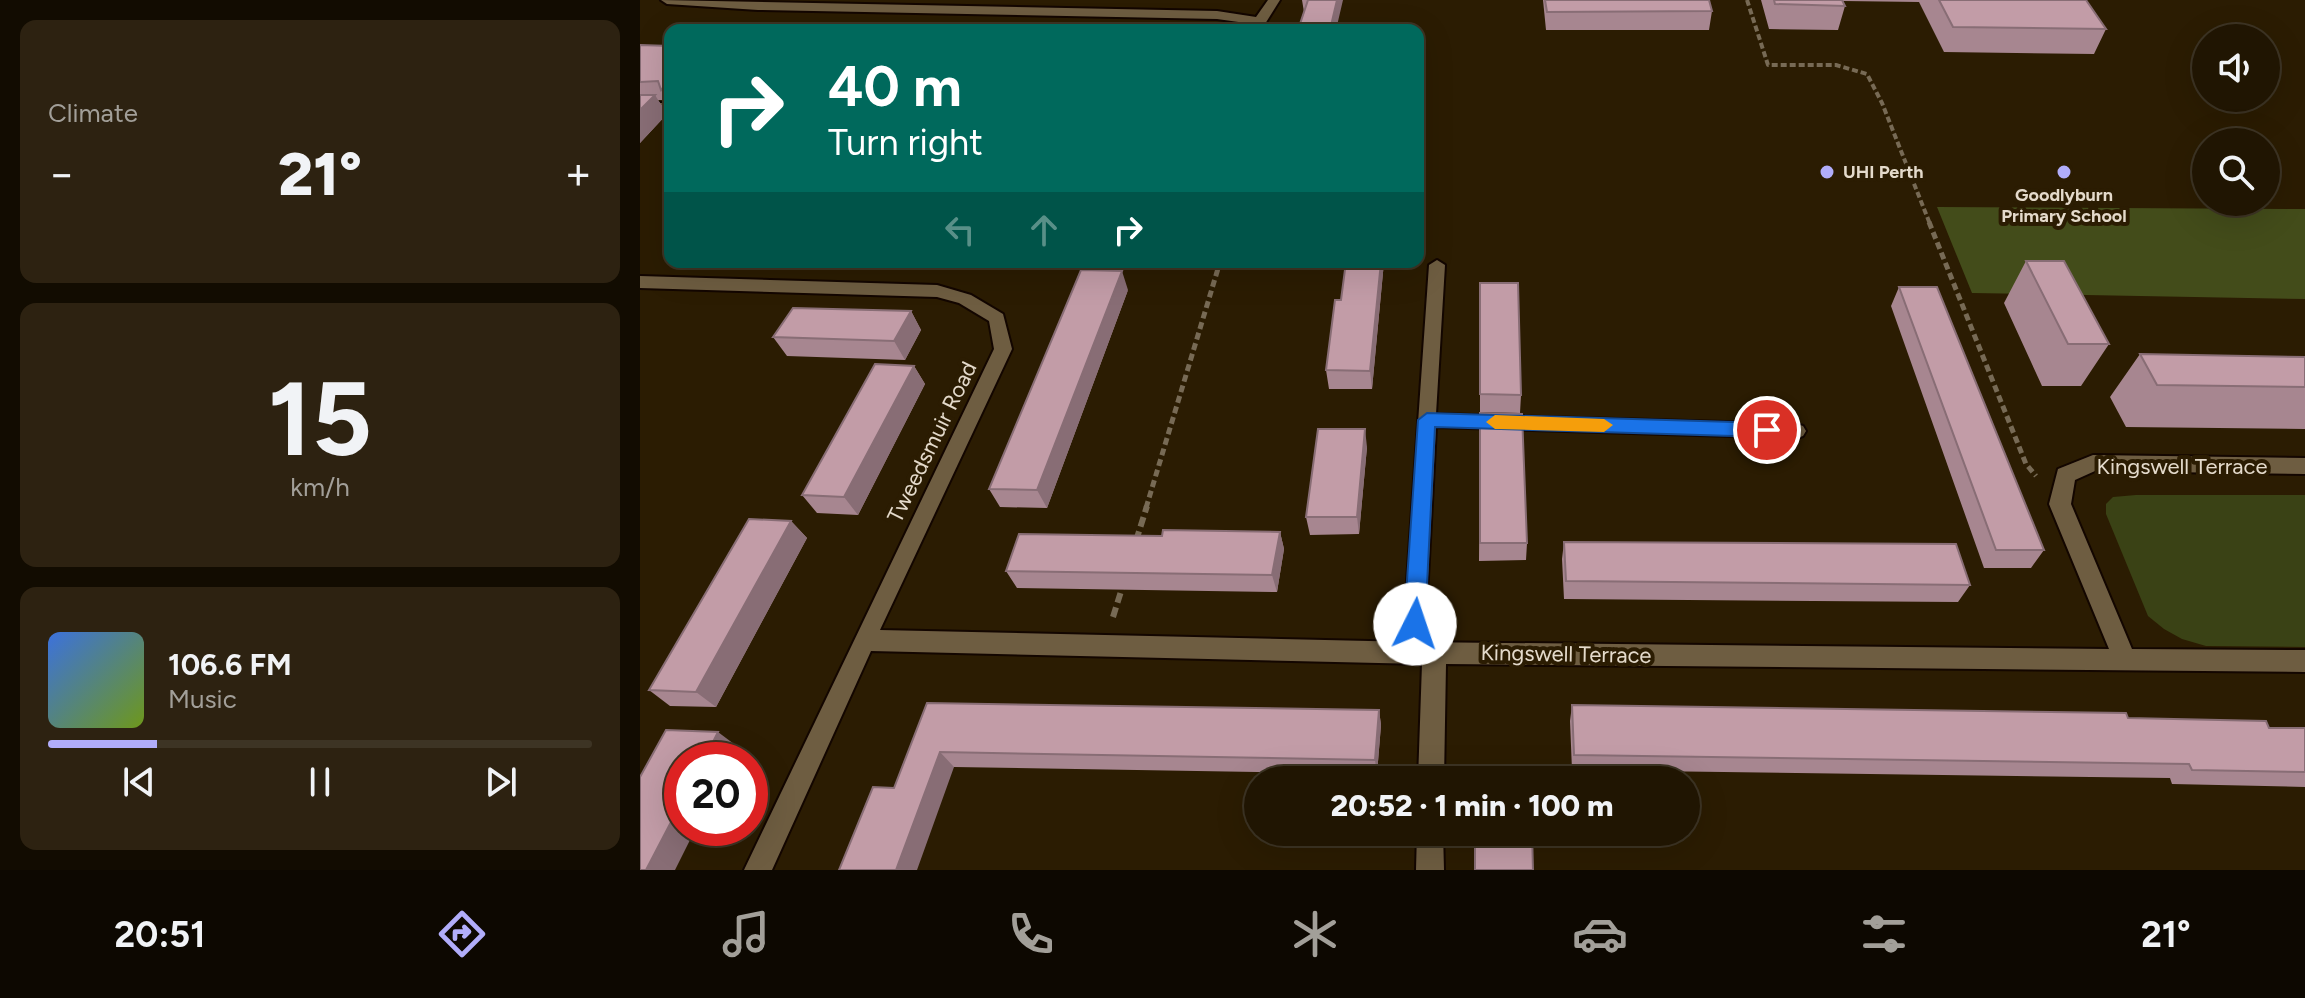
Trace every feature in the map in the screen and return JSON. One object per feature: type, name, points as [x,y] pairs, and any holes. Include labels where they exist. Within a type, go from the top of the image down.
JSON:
[{"type":"street","points":[[667,0],[731,5],[972,5],[1217,15],[1255,24]]},
{"type":"street","points":[[1265,24],[1274,0]]},
{"type":"street","points":[[640,107],[664,107]]},
{"type":"street","name":"Tweedsmuir Road","points":[[640,282],[937,291],[965,299],[997,318],[1003,349],[758,870]]},
{"type":"street","name":"Kingswell Terrace","points":[[2060,504],[2065,475],[2093,463],[2305,466]]},
{"type":"street","points":[[2060,504],[2125,659]]},
{"type":"street","name":"Kingswell Terrace","points":[[864,640],[1423,653],[2305,661]]},
{"type":"street","points":[[1423,653],[1430,766]]},
{"type":"street","points":[[1430,846],[1430,870]]},
{"type":"lane","points":[[1423,653],[1427,420],[1437,265]]},
{"type":"lane","points":[[1427,420],[1797,431]]},
{"type":"path","points":[[1747,0],[1768,65],[1858,68],[1867,74],[1882,103],[2026,464],[2060,504]]},
{"type":"path","points":[[1133,551],[1218,268]]},
{"type":"path","points":[[1103,647],[1124,581]]},
{"type":"green space","points":[[1937,207],[2192,208],[2192,216],[2280,216],[2280,209],[2305,209],[2305,299],[1972,293]]},
{"type":"green space","points":[[2305,495],[2305,647],[2206,646],[2182,639],[2148,616],[2106,514],[2106,504],[2113,497]]},
{"type":"building","points":[[1308,0],[1337,0],[1331,24],[1300,24]]},
{"type":"building","points":[[1545,0],[1709,0],[1712,11],[1547,12]]},
{"type":"building","points":[[1774,0],[1842,0],[1845,6],[1775,4]]},
{"type":"building","points":[[1939,0],[2086,0],[2106,29],[1953,27]]},
{"type":"building","points":[[640,45],[664,46],[664,87],[661,90],[658,81],[640,82]]},
{"type":"building","points":[[640,95],[655,95],[640,110]]},
{"type":"building","points":[[2026,261],[2064,261],[2109,344],[2068,344]]},
{"type":"building","points":[[1345,268],[1380,268],[1370,371],[1326,370],[1335,300],[1341,300]]},
{"type":"building","points":[[1081,270],[1122,271],[1037,490],[989,489]]},
{"type":"building","points":[[1480,283],[1518,283],[1521,395],[1480,394]]},
{"type":"building","points":[[1899,287],[1937,287],[2044,550],[1996,550]]},
{"type":"building","points":[[793,308],[911,311],[894,341],[773,337]]},
{"type":"building","points":[[2140,354],[2305,357],[2305,387],[2157,385]]},
{"type":"building","points":[[875,364],[914,366],[844,497],[802,495]]},
{"type":"building","points":[[1480,413],[1522,414],[1527,543],[1480,543]]},
{"type":"building","points":[[1318,429],[1365,429],[1357,517],[1306,517]]},
{"type":"building","points":[[749,519],[791,521],[696,692],[649,690]]},
{"type":"building","points":[[1163,530],[1280,532],[1272,575],[1006,571],[1019,534],[1162,536]]},
{"type":"building","points":[[1564,542],[1956,544],[1970,585],[1566,581]]},
{"type":"building","points":[[927,703],[1379,710],[1375,760],[940,752],[896,870],[839,870],[873,787],[894,788]]},
{"type":"building","points":[[1572,705],[2126,713],[2128,718],[2266,721],[2269,728],[2305,728],[2305,772],[2192,770],[2189,764],[1574,755]]},
{"type":"building","points":[[666,730],[718,732],[713,742],[664,742],[664,836],[646,870],[640,870],[640,777]]},
{"type":"building","points":[[1475,846],[1532,846],[1533,870],[1475,870]]},
{"type":"slow traffic","points":[[1495,422],[1604,425]]},
{"type":"place","name":"UHI Perth","points":[[1827,172]]},
{"type":"place","name":"Goodlyburn Primary School","points":[[2064,172]]},
{"type":"route","points":[[1415,624],[1427,420],[1767,430]]}]
